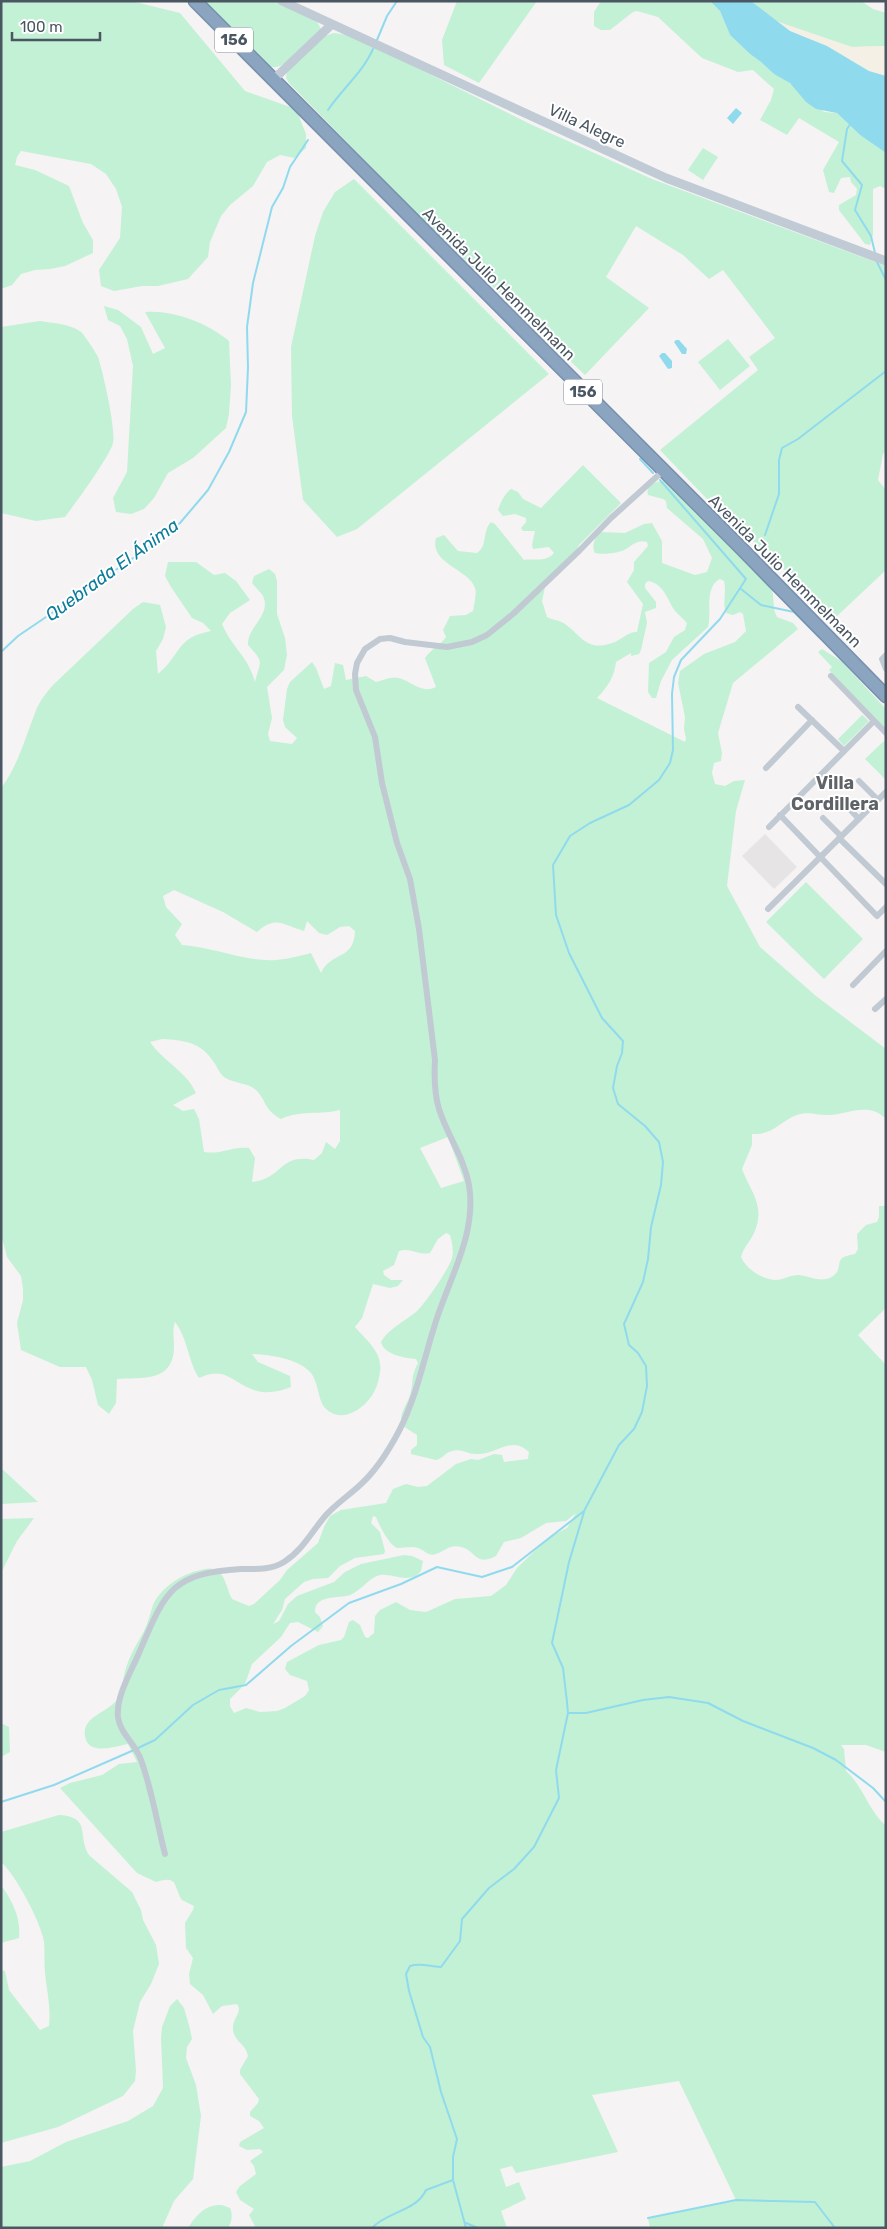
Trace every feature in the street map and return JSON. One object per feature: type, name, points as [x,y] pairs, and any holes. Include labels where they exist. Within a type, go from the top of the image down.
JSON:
[{"type":"highway","name":"Avenida Julio Hemmelmann","points":[[195,1],[886,696]]},
{"type":"main road","name":"Villa Alegre","points":[[282,1],[650,171],[886,261]]},
{"type":"main road","points":[[274,79],[331,25]]},
{"type":"street","points":[[165,1854],[142,1763],[135,1746],[122,1729],[118,1715],[119,1705],[128,1678],[160,1606],[173,1589],[192,1577],[219,1571],[264,1569],[282,1563],[301,1547],[331,1509],[359,1486],[374,1470],[398,1431],[411,1404],[436,1321],[467,1237],[471,1210],[468,1179],[462,1160],[441,1116],[437,1101],[434,1078],[435,1060],[412,887],[397,843],[382,783],[374,736],[356,690],[355,674],[357,663],[365,649],[380,639],[390,638],[405,642],[448,647],[472,642],[487,635],[513,614],[611,518],[663,472]]},
{"type":"street","points":[[884,657],[886,669]]},
{"type":"street","points":[[831,676],[886,733]]},
{"type":"street","points":[[798,707],[844,751]]},
{"type":"street","points":[[766,768],[812,720]]},
{"type":"street","points":[[769,827],[874,721]]},
{"type":"street","points":[[859,781],[878,800]]},
{"type":"street","points":[[768,909],[886,792]]},
{"type":"street","points":[[842,801],[859,819]]},
{"type":"street","points":[[780,816],[877,916],[886,907]]},
{"type":"street","points":[[823,818],[886,884]]},
{"type":"street","points":[[853,985],[886,951]]},
{"type":"street","points":[[875,1009],[886,999]]},
{"type":"shaded area","points":[[765,834],[797,867],[774,889],[742,856]]},
{"type":"green space","points":[[1,1],[131,1],[180,13],[245,91],[296,109],[306,134],[306,148],[295,158],[280,155],[267,162],[253,186],[230,205],[221,216],[210,242],[208,257],[188,279],[158,286],[142,286],[114,291],[101,286],[99,270],[120,238],[122,207],[116,189],[106,174],[91,164],[21,151],[15,165],[35,170],[69,186],[83,223],[93,240],[93,253],[65,266],[21,274],[12,285],[1,289]]},
{"type":"green space","points":[[201,1],[276,1],[317,22],[321,29],[287,62],[272,67],[265,63]]},
{"type":"green space","points":[[457,1],[537,1],[479,83],[444,65],[442,40]]},
{"type":"green space","points":[[601,1],[710,1],[720,11],[730,35],[750,54],[774,74],[784,78],[824,112],[837,113],[860,135],[886,153],[886,189],[880,186],[873,189],[873,234],[870,245],[865,244],[839,210],[839,205],[856,195],[857,189],[851,182],[850,177],[841,178],[834,193],[829,192],[823,170],[839,142],[799,118],[787,135],[760,120],[771,100],[774,89],[753,70],[738,72],[702,58],[658,17],[637,11],[610,30],[601,30],[594,26],[594,12]]},
{"type":"green space","points":[[751,1],[861,1],[873,9],[886,13],[886,46],[852,47],[820,38],[776,21]]},
{"type":"green space","points":[[334,33],[353,36],[530,124],[652,179],[886,266],[886,451],[883,454],[878,480],[886,490],[886,570],[836,617],[707,499],[660,450],[758,370],[749,357],[775,338],[723,270],[709,279],[683,255],[636,226],[606,277],[649,308],[585,375],[416,213],[289,83],[286,78],[287,71],[324,36]]},
{"type":"green space","points":[[703,148],[718,157],[703,180],[688,170]]},
{"type":"green space","points":[[354,179],[549,374],[357,529],[337,537],[303,500],[292,416],[291,347],[315,236],[323,212],[335,192]]},
{"type":"green space","points":[[104,306],[118,310],[141,327],[153,354],[165,348],[145,312],[167,313],[190,319],[211,329],[229,341],[231,385],[226,428],[193,458],[168,473],[154,498],[144,509],[131,514],[116,512],[113,498],[127,472],[133,366],[127,339],[120,326],[108,320]]},
{"type":"green space","points":[[40,321],[61,324],[77,329],[83,333],[93,348],[98,357],[103,375],[111,414],[113,443],[92,480],[65,517],[36,521],[1,513],[1,327]]},
{"type":"green space","points":[[728,339],[750,366],[720,390],[698,362]]},
{"type":"green space","points":[[583,465],[621,503],[579,545],[574,555],[545,587],[542,601],[547,617],[571,628],[590,644],[603,645],[612,643],[630,633],[637,632],[643,604],[627,582],[634,570],[634,562],[648,546],[647,542],[637,542],[618,552],[598,554],[595,553],[593,548],[600,532],[625,533],[644,524],[652,523],[662,541],[662,563],[695,575],[707,572],[712,558],[703,539],[667,508],[666,501],[648,495],[648,488],[652,484],[665,480],[771,586],[777,617],[793,623],[798,629],[733,683],[718,733],[722,753],[721,761],[714,763],[712,773],[715,784],[725,786],[734,781],[745,780],[736,811],[727,886],[760,947],[816,996],[886,1049],[886,1119],[878,1113],[869,1110],[827,1115],[804,1113],[791,1118],[771,1130],[752,1134],[752,1145],[742,1169],[756,1200],[758,1215],[754,1233],[741,1257],[751,1270],[771,1280],[799,1275],[820,1279],[829,1278],[837,1272],[840,1260],[855,1254],[858,1249],[857,1234],[866,1225],[877,1222],[879,1206],[886,1206],[886,1308],[858,1335],[886,1365],[886,1752],[866,1745],[841,1745],[844,1749],[846,1771],[886,1826],[886,2228],[650,2228],[648,2218],[736,2200],[679,2081],[592,2095],[618,2152],[516,2173],[512,2166],[500,2169],[506,2187],[519,2182],[526,2199],[501,2211],[507,2228],[256,2228],[249,2215],[254,2209],[240,2200],[236,2192],[240,2186],[256,2174],[254,2166],[250,2161],[263,2152],[260,2149],[247,2150],[239,2146],[240,2142],[264,2128],[259,2121],[250,2116],[250,2112],[259,2099],[240,2074],[240,2070],[248,2056],[245,2048],[233,2032],[233,2024],[239,2011],[237,2004],[222,2006],[213,2014],[203,1995],[190,1984],[189,1974],[193,1958],[186,1948],[185,1923],[194,1906],[182,1900],[172,1881],[163,1880],[156,1882],[137,1873],[60,1788],[70,1783],[102,1775],[119,1764],[137,1762],[128,1744],[105,1748],[89,1745],[86,1740],[86,1725],[90,1720],[109,1708],[118,1698],[129,1661],[145,1628],[153,1605],[160,1594],[177,1579],[191,1573],[214,1569],[223,1577],[232,1599],[249,1606],[254,1604],[280,1580],[287,1570],[318,1543],[330,1516],[341,1510],[386,1503],[393,1489],[406,1484],[418,1487],[427,1486],[456,1464],[471,1459],[478,1460],[494,1454],[502,1455],[504,1462],[528,1459],[529,1452],[522,1447],[510,1445],[478,1454],[453,1451],[436,1460],[411,1454],[411,1450],[417,1445],[417,1435],[403,1426],[401,1418],[410,1395],[414,1372],[418,1363],[416,1359],[390,1353],[381,1342],[392,1329],[420,1308],[446,1270],[453,1252],[450,1235],[446,1233],[438,1239],[430,1253],[426,1254],[407,1250],[399,1251],[394,1265],[383,1271],[384,1275],[391,1280],[403,1280],[398,1286],[390,1288],[373,1284],[362,1318],[355,1327],[369,1342],[379,1358],[379,1379],[375,1390],[366,1402],[360,1408],[347,1415],[333,1413],[326,1409],[321,1401],[315,1379],[309,1371],[297,1363],[282,1358],[252,1354],[258,1362],[290,1376],[291,1387],[279,1391],[257,1391],[223,1375],[216,1374],[199,1378],[192,1364],[183,1336],[175,1322],[173,1358],[169,1366],[155,1376],[117,1379],[116,1403],[109,1414],[98,1405],[92,1380],[86,1367],[60,1367],[21,1350],[17,1323],[23,1300],[21,1276],[7,1257],[1,1234],[1,788],[13,769],[37,708],[44,696],[53,685],[133,609],[143,602],[160,605],[166,627],[163,639],[156,651],[158,674],[166,667],[185,642],[199,634],[211,631],[203,623],[192,618],[171,587],[165,576],[168,562],[196,562],[214,575],[225,573],[236,581],[250,600],[230,613],[222,624],[230,640],[248,665],[255,682],[260,662],[257,655],[248,645],[251,632],[262,615],[265,603],[262,594],[252,583],[254,576],[269,569],[275,574],[277,581],[277,614],[285,638],[287,655],[284,670],[267,687],[272,718],[268,734],[270,741],[292,744],[297,738],[285,727],[283,720],[287,689],[290,682],[312,662],[324,689],[331,686],[335,663],[343,665],[346,680],[366,676],[376,682],[388,678],[396,678],[421,688],[431,689],[436,687],[425,658],[446,637],[443,630],[450,616],[466,615],[473,611],[476,594],[471,581],[438,554],[435,547],[436,538],[444,535],[458,551],[477,553],[483,546],[488,526],[491,522],[495,524],[524,560],[547,558],[554,553],[549,547],[533,549],[535,531],[523,531],[521,528],[526,522],[526,518],[515,514],[503,516],[498,510],[503,498],[511,489],[518,492],[523,499],[541,508]],"holes":[[[720,579],[724,581],[726,613],[733,615],[740,612],[743,614],[746,631],[735,642],[704,654],[680,671],[678,683],[685,717],[685,742],[597,698],[610,681],[616,662],[631,653],[631,656],[639,654],[641,650],[647,623],[645,612],[656,608],[656,602],[645,588],[645,584],[648,581],[653,582],[660,588],[674,610],[687,623],[685,630],[674,637],[666,652],[649,663],[648,692],[652,698],[656,698],[661,681],[672,660],[708,627],[710,594],[715,583]],[[174,890],[223,912],[257,932],[269,924],[275,923],[285,924],[304,931],[307,921],[319,933],[327,935],[340,927],[349,926],[355,931],[354,941],[346,952],[330,961],[321,973],[311,953],[285,959],[264,960],[182,945],[175,935],[182,924],[166,907],[163,896]],[[170,1039],[184,1041],[197,1046],[208,1055],[224,1077],[252,1087],[271,1112],[281,1119],[295,1114],[340,1110],[340,1141],[335,1149],[326,1142],[322,1153],[314,1160],[294,1160],[270,1176],[252,1182],[255,1158],[249,1148],[237,1148],[210,1153],[204,1152],[199,1119],[194,1109],[183,1111],[173,1105],[196,1093],[187,1079],[150,1042]],[[448,1137],[464,1181],[441,1188],[420,1148]],[[576,1513],[567,1528],[548,1538],[517,1568],[506,1585],[491,1596],[455,1599],[426,1612],[410,1610],[396,1602],[380,1610],[375,1616],[374,1633],[368,1638],[365,1637],[360,1625],[353,1620],[349,1622],[344,1637],[341,1640],[319,1645],[287,1662],[285,1669],[290,1675],[307,1681],[309,1690],[305,1696],[277,1711],[260,1712],[246,1708],[234,1713],[230,1706],[230,1699],[245,1684],[252,1664],[281,1637],[290,1623],[298,1622],[318,1632],[323,1626],[320,1617],[315,1612],[319,1602],[328,1598],[350,1595],[380,1575],[407,1578],[417,1575],[421,1571],[423,1561],[404,1555],[361,1564],[345,1572],[334,1582],[297,1596],[288,1604],[279,1621],[273,1624],[282,1610],[285,1599],[304,1582],[328,1578],[340,1566],[355,1558],[384,1554],[385,1551],[380,1532],[371,1523],[373,1516],[376,1517],[388,1540],[395,1547],[416,1547],[433,1555],[457,1546],[470,1551],[476,1557],[484,1560],[496,1556],[504,1542],[521,1538],[546,1523],[566,1521]]]},
{"type":"green space","points":[[822,649],[841,661],[886,709],[886,729],[829,670],[832,667],[818,652]]},
{"type":"green space","points":[[862,715],[869,721],[844,746],[838,739]]},
{"type":"green space","points":[[884,741],[886,743],[886,780],[865,759]]},
{"type":"green space","points":[[806,882],[863,939],[824,979],[766,922]]},
{"type":"green space","points":[[1,1468],[38,1502],[1,1504]]},
{"type":"green space","points":[[34,1518],[17,1541],[1,1573],[1,1519]]},
{"type":"green space","points":[[1,1723],[9,1727],[10,1752],[1,1757]]},
{"type":"green space","points":[[59,1815],[70,1817],[80,1824],[86,1849],[90,1856],[132,1892],[141,1910],[143,1920],[156,1945],[159,1964],[151,1984],[140,2002],[133,2031],[135,2081],[123,2096],[58,2127],[1,2143],[1,1970],[5,1971],[9,1990],[40,2030],[49,2026],[50,2012],[42,1934],[33,1912],[14,1877],[1,1862],[1,1832]]},
{"type":"green space","points":[[1,1885],[15,1910],[19,1924],[19,1938],[1,1943]]},
{"type":"green space","points":[[177,1999],[184,2008],[190,2029],[192,2039],[187,2047],[186,2058],[196,2085],[201,2116],[193,2179],[174,2201],[162,2228],[1,2228],[1,2167],[30,2161],[66,2142],[128,2121],[153,2106],[163,2088],[162,2027],[170,2006]]},
{"type":"green space","points":[[222,2205],[230,2208],[231,2211],[232,2218],[228,2228],[188,2228],[194,2219],[206,2208]]},
{"type":"sand","points":[[776,21],[852,47],[886,46],[886,76],[872,72],[842,55],[803,38]]},
{"type":"water","points":[[710,1],[751,1],[790,31],[827,46],[869,71],[886,76],[886,153],[860,135],[837,113],[816,109],[806,102],[790,83],[774,74],[750,54],[730,35],[720,11]]},
{"type":"water","points":[[736,108],[742,113],[733,124],[727,118]]},
{"type":"water","points":[[679,340],[687,349],[686,354],[682,354],[674,342]]},
{"type":"water","points":[[665,353],[672,361],[672,368],[668,369],[659,356]]},
{"type":"waterway","name":"Quebrada El Ánima","points":[[377,40],[387,16],[397,1]]},
{"type":"waterway","name":"Quebrada El Ánima","points":[[328,110],[364,65],[373,49]]},
{"type":"waterway","points":[[851,123],[847,129],[842,161],[862,185],[855,210],[871,236],[875,253]]},
{"type":"waterway","name":"Quebrada El Ánima","points":[[1,652],[18,636],[148,548],[180,523],[208,490],[229,452],[246,412],[247,327],[253,283],[272,207],[283,188],[290,167],[308,140]]},
{"type":"waterway","points":[[876,260],[886,280]]},
{"type":"waterway","points":[[765,535],[779,494],[779,460],[782,448],[798,439],[886,371]]},
{"type":"waterway","points":[[640,459],[653,473]]},
{"type":"waterway","points":[[138,1748],[155,1740],[193,1705],[219,1690],[246,1685],[291,1646],[349,1603],[401,1584],[437,1567],[482,1577],[512,1567],[584,1511],[619,1445],[634,1429],[642,1412],[647,1386],[646,1366],[638,1353],[629,1345],[624,1324],[643,1282],[648,1259],[651,1227],[661,1185],[663,1162],[659,1142],[645,1126],[618,1104],[613,1088],[617,1066],[622,1053],[623,1041],[602,1018],[569,953],[556,915],[553,865],[570,836],[590,823],[629,805],[659,780],[670,763],[673,750],[672,694],[674,677],[681,660],[720,619],[746,579],[660,480]]},
{"type":"waterway","points":[[741,589],[761,605],[794,612],[819,637]]},
{"type":"waterway","points":[[466,2228],[453,2180],[453,2157],[457,2139],[441,2092],[430,2047],[423,2037],[409,1991],[406,1974],[410,1966],[414,1965],[441,1967],[460,1941],[462,1919],[489,1888],[514,1869],[534,1847],[559,1798],[556,1770],[568,1713],[563,1668],[552,1643],[569,1562],[584,1512]]},
{"type":"waterway","points":[[568,1713],[586,1713],[643,1700],[669,1697],[708,1703],[743,1721],[813,1748],[836,1760],[873,1788],[886,1802]]},
{"type":"waterway","points":[[1,1802],[54,1785],[134,1750]]},
{"type":"waterway","points":[[372,2228],[385,2218],[416,2203],[426,2190],[453,2180]]},
{"type":"waterway","points":[[648,2218],[736,2200],[815,2202],[835,2228]]},
{"type":"waterway","points":[[466,2223],[478,2228]]},
{"type":"district","name":"Villa Cordillera","points":[[835,793]]}]
